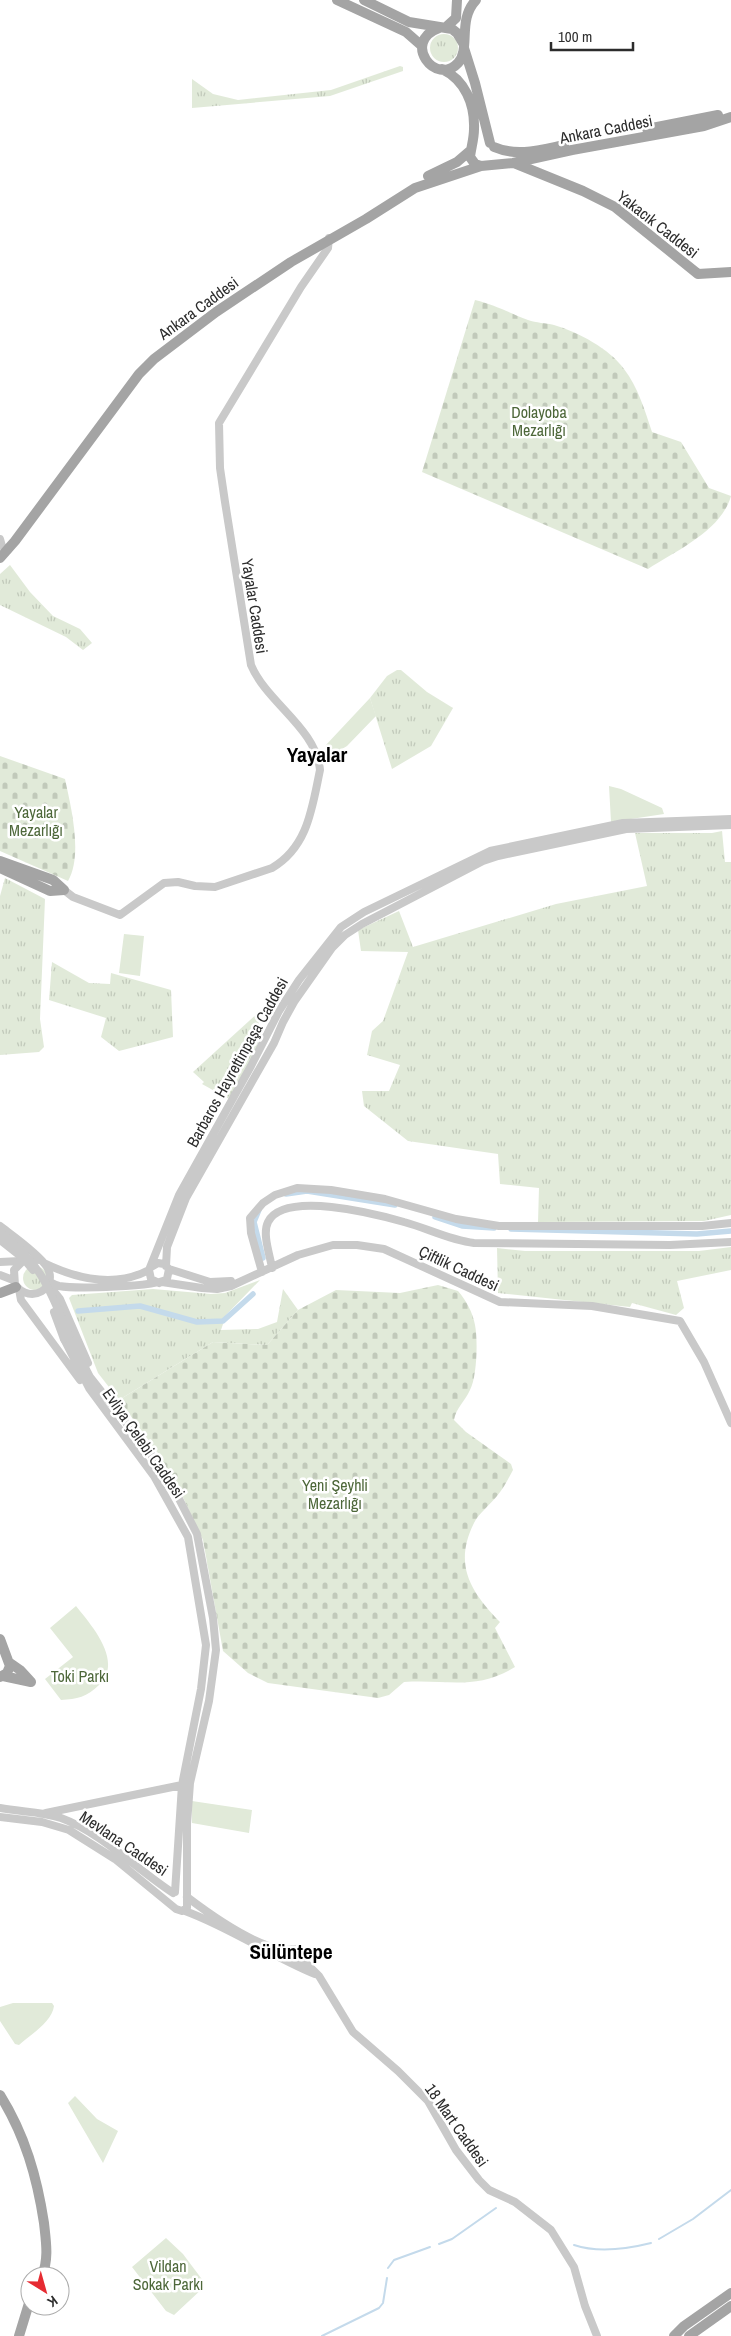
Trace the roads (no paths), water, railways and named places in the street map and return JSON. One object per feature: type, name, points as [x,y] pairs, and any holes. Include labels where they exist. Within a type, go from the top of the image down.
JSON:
[{"type":"main road","points":[[337,0],[406,32],[422,46],[425,59],[434,68],[441,69],[453,67],[458,63],[463,46],[464,22],[476,0]]},
{"type":"main road","points":[[364,0],[409,22],[442,28],[457,33],[475,83],[492,145],[494,158],[483,165],[473,162],[474,127],[467,94],[456,78],[441,69]]},
{"type":"main road","points":[[422,46],[428,34],[442,28],[456,18],[457,0]]},
{"type":"main road","name":"Ankara Caddesi","points":[[329,238],[407,185],[458,162],[481,142],[504,151],[529,152],[704,119],[731,110]]},
{"type":"main road","name":"Ankara Caddesi","points":[[0,558],[2,546],[144,364],[246,285],[415,188],[483,165],[513,163],[704,126],[731,117]]},
{"type":"main road","points":[[538,158],[534,165],[539,172]]},
{"type":"main road","name":"Yakacık Caddesi","points":[[513,163],[539,172],[616,207],[698,274],[731,272]]},
{"type":"main road","points":[[0,861],[53,880],[64,890]]},
{"type":"main road","points":[[0,868],[50,891],[64,890]]},
{"type":"main road","points":[[0,1293],[16,1285]]},
{"type":"main road","points":[[0,1639],[9,1670],[1,1677]]},
{"type":"main road","points":[[1,1677],[31,1682],[6,1659]]},
{"type":"main road","points":[[0,2099],[16,2125],[29,2161],[47,2248],[46,2266]]},
{"type":"main road","points":[[29,2161],[40,2230],[42,2258],[40,2266]]},
{"type":"main road","points":[[674,2336],[692,2320],[731,2293]]},
{"type":"main road","points":[[689,2336],[731,2306]]},
{"type":"main road","points":[[21,2336],[26,2316]]},
{"type":"main road","points":[[21,2336],[28,2316]]},
{"type":"street","name":"Yayalar Caddesi","points":[[64,890],[73,897],[120,915],[164,883],[178,882],[195,886],[216,887],[272,868],[280,864],[294,849],[309,823],[320,770],[319,762],[311,743],[263,684],[251,665],[225,502],[219,432],[222,414],[301,287],[328,248],[329,238]]},
{"type":"street","name":"Barbaros Hayrettinpaşa Caddesi","points":[[150,1269],[179,1195],[252,1066],[279,1011],[299,980],[340,927],[364,912],[490,851],[623,823],[731,819]]},
{"type":"street","name":"Barbaros Hayrettinpaşa Caddesi","points":[[167,1267],[167,1247],[186,1198],[274,1042],[294,1002],[332,948],[344,935],[433,887],[498,856],[626,829],[731,825]]},
{"type":"street","points":[[262,1272],[251,1232],[250,1218],[263,1203],[291,1188],[330,1190],[384,1200],[456,1219],[499,1226],[569,1228],[702,1226],[731,1223]]},
{"type":"street","points":[[272,1268],[266,1230],[272,1216],[282,1210],[308,1205],[349,1210],[403,1221],[452,1239],[474,1243],[678,1245],[731,1242]]},
{"type":"street","points":[[0,1226],[24,1244],[42,1262],[49,1273],[48,1282],[40,1292],[34,1294],[28,1294],[0,1275]]},
{"type":"street","name":"Evliya Çelebi Caddesi","points":[[0,1234],[16,1244],[36,1267],[50,1290],[67,1338],[96,1384],[150,1453],[175,1491],[197,1534],[213,1618],[216,1650],[211,1688],[190,1783],[187,1824],[187,1897]]},
{"type":"street","name":"Evliya Çelebi Caddesi","points":[[0,1240],[23,1258],[34,1271],[47,1293],[89,1388]]},
{"type":"street","name":"Çiftlik Caddesi","points":[[48,1282],[58,1286],[128,1286],[161,1282],[217,1289],[231,1286],[307,1252],[333,1245],[357,1245],[384,1249],[500,1302],[592,1306],[680,1321],[704,1362],[731,1423]]},
{"type":"street","points":[[0,1262],[20,1262],[30,1258],[76,1277],[92,1279],[132,1278],[158,1263],[167,1267],[168,1277],[161,1282],[151,1279],[150,1269]]},
{"type":"street","points":[[16,1285],[14,1270],[20,1262]]},
{"type":"street","name":"Çiftlik Caddesi","points":[[167,1267],[188,1276],[218,1283],[262,1272]]},
{"type":"street","name":"Evliya Çelebi Caddesi","points":[[48,1282],[60,1299],[96,1384]]},
{"type":"street","name":"Evliya Çelebi Caddesi","points":[[16,1285],[21,1300],[154,1476],[188,1537],[206,1645],[201,1688],[182,1785],[174,1892]]},
{"type":"street","points":[[201,1688],[211,1688]]},
{"type":"street","points":[[44,1813],[182,1785]]},
{"type":"street","name":"Mevlana Caddesi","points":[[0,1808],[44,1813],[74,1824],[104,1842],[174,1892]]},
{"type":"street","points":[[73,1808],[74,1824]]},
{"type":"street","name":"Mevlana Caddesi","points":[[0,1817],[42,1822],[69,1830],[115,1858],[170,1902]]},
{"type":"street","points":[[284,1959],[286,1950],[274,1948],[253,1938],[204,1910],[187,1897],[174,1892],[170,1902],[176,1909],[185,1910],[210,1920],[292,1965],[319,1976]]},
{"type":"street","points":[[185,1910],[188,1903],[187,1897]]},
{"type":"street","name":"18 Mart Caddesi","points":[[286,1950],[294,1949],[319,1976],[353,2032],[398,2071],[428,2102],[456,2150],[479,2180],[489,2190],[515,2202],[551,2230],[574,2267],[585,2306],[597,2336]]},
{"type":"street","points":[[292,1965],[301,1958]]},
{"type":"waterway","points":[[286,1194],[307,1191],[395,1205]]},
{"type":"waterway","points":[[259,1210],[254,1222],[263,1258]]},
{"type":"waterway","points":[[435,1217],[462,1226],[494,1228]]},
{"type":"waterway","points":[[511,1229],[697,1234],[731,1231]]},
{"type":"waterway","points":[[78,1311],[140,1306],[197,1322],[223,1321],[253,1294]]},
{"type":"waterway","points":[[659,2239],[693,2219],[731,2190]]},
{"type":"waterway","points":[[439,2244],[452,2239],[496,2208]]},
{"type":"waterway","points":[[574,2245],[593,2249],[612,2249],[651,2243]]},
{"type":"waterway","points":[[388,2268],[394,2260],[430,2247]]},
{"type":"waterway","points":[[322,2336],[379,2308],[383,2303],[387,2278]]},
{"type":"district","name":"Yayalar","points":[[317,754]]},
{"type":"district","name":"Sülüntepe","points":[[291,1951]]},
{"type":"park label","name":"Dolayoba Mezarlığı","points":[[539,421]]},
{"type":"park label","name":"Yayalar Mezarlığı","points":[[36,821]]},
{"type":"park label","name":"Yeni Şeyhli Mezarlığı","points":[[335,1494]]},
{"type":"park label","name":"Toki Parkı","points":[[80,1676]]},
{"type":"park label","name":"Vildan Sokak Parkı","points":[[168,2275]]}]
